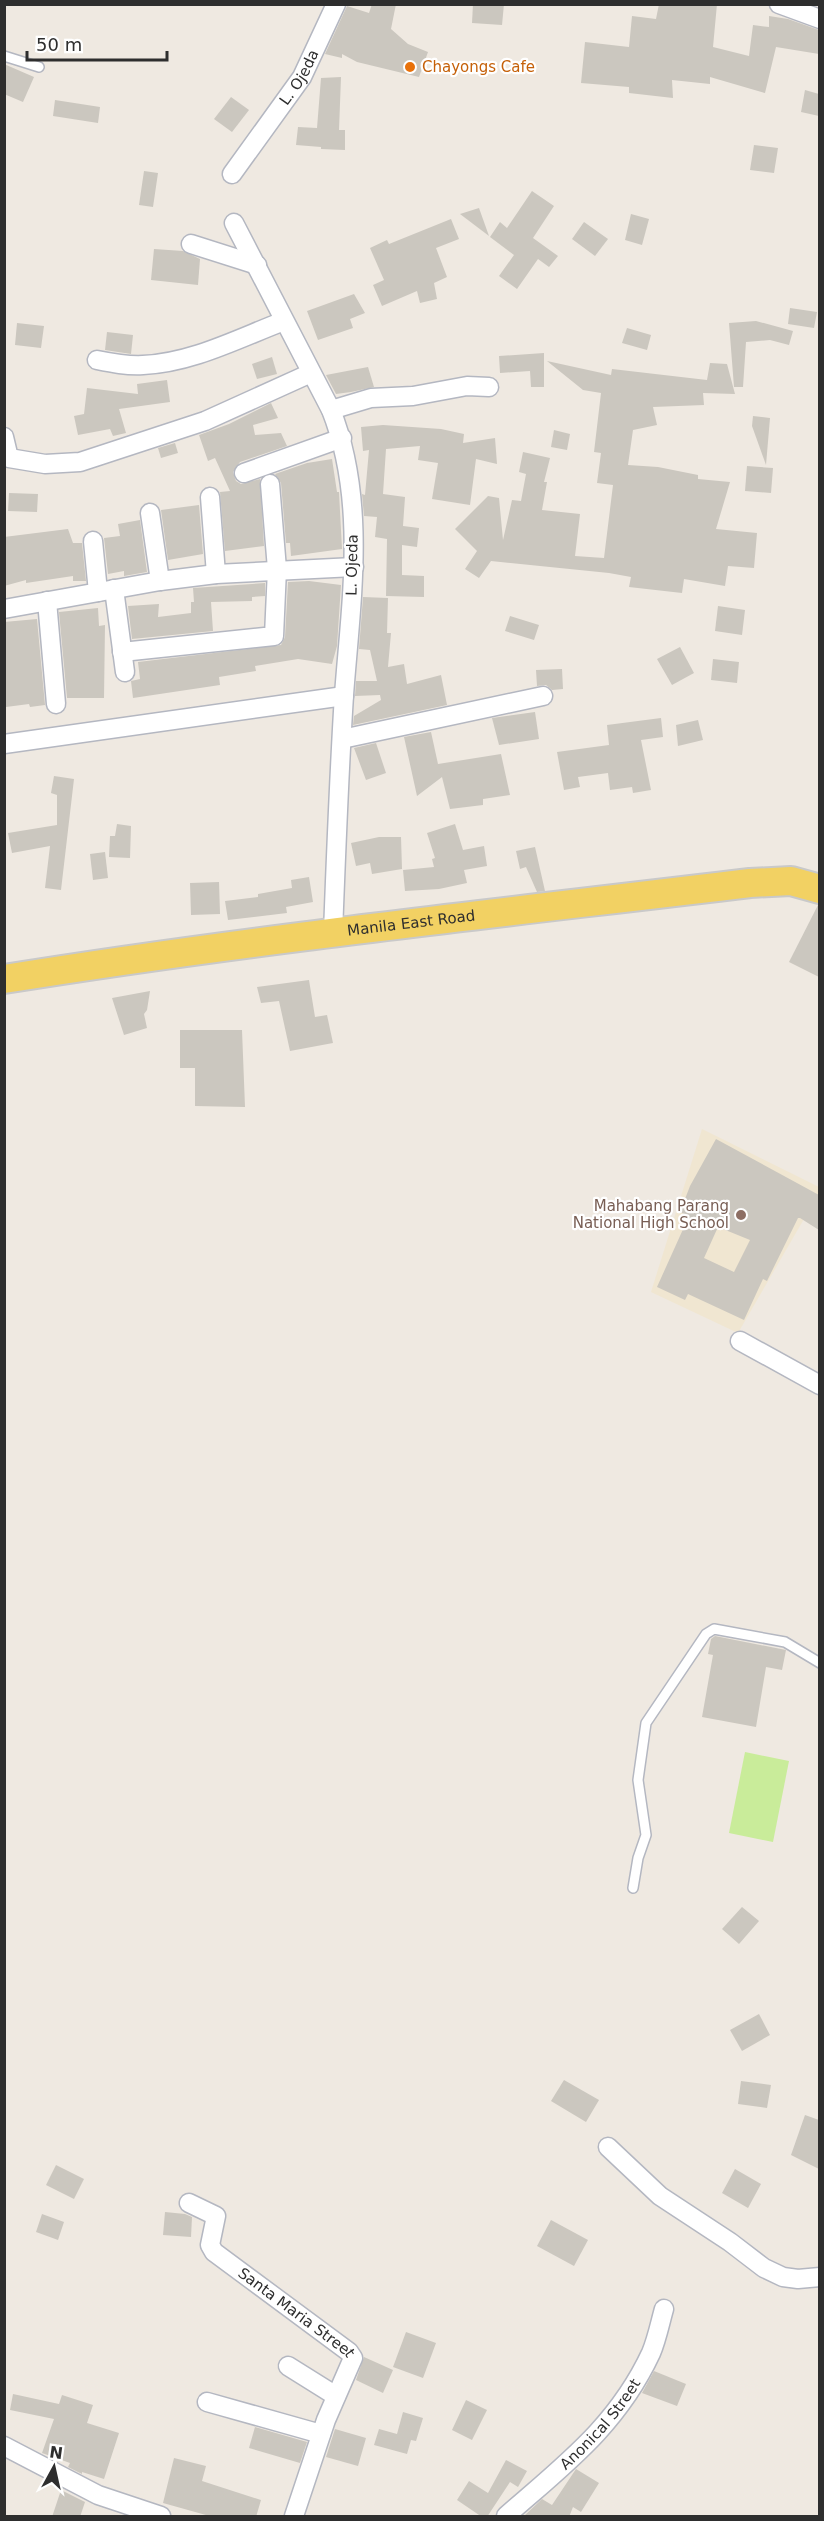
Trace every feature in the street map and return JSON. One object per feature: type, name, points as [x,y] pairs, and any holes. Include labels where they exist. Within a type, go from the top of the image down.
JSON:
[{"type":"main road","name":"Manila East Road","points":[[4,979],[126,960],[333,933],[750,883],[791,881],[819,889]]},
{"type":"street","name":"L. Ojeda","points":[[232,174],[302,77],[336,4]]},
{"type":"street","points":[[779,4],[819,19]]},
{"type":"street","name":"L. Ojeda","points":[[234,223],[331,410],[342,438],[348,480],[354,567],[344,696],[333,933]]},
{"type":"street","points":[[191,244],[257,265]]},
{"type":"street","points":[[97,360],[143,365],[186,358],[284,321]]},
{"type":"street","points":[[4,437],[9,458],[45,464],[80,462],[205,422],[311,373]]},
{"type":"street","points":[[331,410],[371,398],[413,396],[466,386],[489,387]]},
{"type":"street","points":[[244,473],[342,438]]},
{"type":"street","points":[[122,652],[274,636],[277,569],[270,484]]},
{"type":"street","points":[[210,497],[216,574]]},
{"type":"street","points":[[150,513],[160,581]]},
{"type":"street","points":[[93,541],[122,652],[125,672]]},
{"type":"street","points":[[4,609],[160,581],[216,574],[277,569],[354,567]]},
{"type":"street","points":[[47,601],[56,704]]},
{"type":"street","points":[[4,744],[344,696]]},
{"type":"street","points":[[342,739],[543,696]]},
{"type":"street","points":[[740,1341],[819,1385]]},
{"type":"street","points":[[608,2147],[660,2196],[730,2242],[764,2268],[783,2277],[798,2279],[819,2277]]},
{"type":"street","name":"Santa Maria Street","points":[[189,2203],[216,2216],[210,2245],[214,2252],[349,2352],[353,2358],[321,2434],[294,2517]]},
{"type":"street","name":"Anonical Street","points":[[506,2517],[592,2440],[624,2401],[651,2352],[664,2309]]},
{"type":"street","points":[[288,2366],[336,2396]]},
{"type":"street","points":[[207,2402],[321,2434]]},
{"type":"street","points":[[4,2446],[98,2494],[155,2516]]},
{"type":"lane","points":[[4,56],[39,67]]},
{"type":"lane","points":[[633,1888],[638,1858],[646,1835],[638,1780],[646,1723],[706,1634],[714,1629],[785,1642],[819,1663]]},
{"type":"shaded area","name":"Mahabang Parang National High School","points":[[702,1129],[819,1187],[819,1193],[738,1333],[651,1292]]},
{"type":"green space","points":[[745,1752],[789,1761],[773,1842],[729,1833]]},
{"type":"building","points":[[372,4],[396,4],[391,29],[408,44],[428,52],[419,77],[357,62],[342,54],[342,58],[325,54],[347,6],[369,13]]},
{"type":"building","points":[[473,4],[504,4],[502,25],[472,23]]},
{"type":"building","points":[[659,4],[717,4],[713,47],[749,56],[753,25],[769,27],[769,16],[788,19],[819,30],[819,54],[776,47],[765,93],[710,77],[710,84],[672,80],[673,98],[629,93],[629,87],[581,83],[585,42],[629,47],[632,16],[656,19]]},
{"type":"building","points":[[4,64],[34,77],[23,102],[4,94]]},
{"type":"building","points":[[341,77],[339,130],[345,130],[345,150],[296,145],[298,127],[317,128],[321,78]]},
{"type":"building","points":[[805,90],[819,94],[819,116],[801,112]]},
{"type":"building","points":[[231,97],[249,110],[232,132],[214,119]]},
{"type":"building","points":[[55,100],[100,107],[98,123],[53,116]]},
{"type":"building","points":[[754,145],[778,148],[774,173],[750,170]]},
{"type":"building","points":[[144,171],[158,173],[153,207],[139,205]]},
{"type":"building","points":[[532,191],[554,206],[533,238],[558,256],[549,267],[538,259],[517,289],[499,276],[514,255],[490,237],[500,222],[507,228]]},
{"type":"building","points":[[479,208],[489,236],[460,214]]},
{"type":"building","points":[[631,214],[649,219],[642,245],[625,240]]},
{"type":"building","points":[[451,219],[459,239],[436,248],[447,277],[434,283],[437,299],[420,303],[417,291],[382,306],[373,285],[384,280],[370,248],[387,240],[389,244]]},
{"type":"building","points":[[584,222],[608,239],[595,256],[572,239]]},
{"type":"building","points":[[154,249],[183,251],[200,259],[198,285],[151,280]]},
{"type":"building","points":[[354,294],[365,313],[350,319],[353,328],[318,340],[307,311]]},
{"type":"building","points":[[790,308],[817,312],[814,328],[788,324]]},
{"type":"building","points":[[756,321],[793,331],[789,345],[770,340],[746,342],[743,387],[734,387],[729,323]]},
{"type":"building","points":[[17,323],[44,326],[41,348],[15,345]]},
{"type":"building","points":[[627,328],[651,335],[647,350],[622,343]]},
{"type":"building","points":[[107,332],[133,335],[131,354],[105,350]]},
{"type":"building","points":[[544,353],[544,387],[531,387],[530,371],[500,373],[499,356]]},
{"type":"building","points":[[272,357],[277,374],[257,379],[252,364]]},
{"type":"building","points":[[547,361],[611,375],[612,369],[707,380],[710,363],[727,364],[735,394],[703,393],[704,405],[653,407],[657,425],[633,430],[628,465],[658,467],[698,475],[698,479],[730,482],[716,529],[757,533],[754,568],[728,566],[725,586],[684,579],[682,593],[629,587],[631,577],[609,573],[491,561],[479,578],[465,569],[477,551],[455,529],[488,496],[499,498],[503,540],[512,500],[521,501],[526,474],[519,472],[523,452],[550,458],[544,482],[547,482],[542,510],[580,514],[575,556],[604,558],[613,485],[597,483],[601,453],[594,452],[601,393],[583,390]]},
{"type":"building","points":[[368,367],[374,387],[351,392],[336,394],[326,375]]},
{"type":"building","points":[[167,380],[170,402],[119,409],[126,433],[113,436],[110,429],[78,435],[74,416],[84,414],[87,388],[138,394],[137,384]]},
{"type":"building","points":[[271,403],[278,418],[253,425],[255,435],[281,433],[287,446],[240,462],[233,472],[236,481],[241,484],[260,479],[264,546],[225,551],[220,492],[230,491],[215,458],[208,461],[199,435],[229,424]]},
{"type":"building","points":[[753,416],[770,418],[766,465],[752,426]]},
{"type":"building","points":[[383,425],[441,429],[464,434],[463,443],[495,438],[497,464],[476,459],[470,505],[432,499],[438,463],[418,460],[420,446],[386,449],[383,494],[405,497],[403,526],[419,528],[417,547],[402,545],[402,575],[424,576],[424,597],[386,596],[387,539],[375,537],[377,517],[364,516],[362,494],[365,495],[369,450],[363,451],[361,427]]},
{"type":"building","points":[[554,430],[570,434],[567,450],[551,447]]},
{"type":"building","points":[[175,443],[178,453],[161,458],[158,448]]},
{"type":"building","points":[[332,459],[337,492],[339,492],[342,549],[291,556],[290,543],[286,543],[281,483],[275,474],[307,463]]},
{"type":"building","points":[[747,466],[773,468],[771,493],[745,491]]},
{"type":"building","points":[[9,493],[38,494],[37,512],[8,511]]},
{"type":"building","points":[[199,505],[203,554],[168,560],[161,510]]},
{"type":"building","points":[[140,520],[147,572],[124,576],[124,571],[108,574],[104,538],[120,536],[118,524]]},
{"type":"building","points":[[68,529],[73,543],[82,543],[86,581],[73,581],[73,576],[26,583],[26,580],[4,586],[4,537]]},
{"type":"building","points":[[309,581],[341,585],[337,646],[332,664],[298,659],[255,666],[256,671],[219,677],[220,685],[133,698],[131,681],[140,679],[138,662],[281,645],[285,637],[288,582]]},
{"type":"building","points":[[265,583],[265,596],[252,597],[252,601],[211,602],[213,631],[132,639],[128,606],[159,604],[158,617],[191,613],[191,602],[194,602],[193,588]]},
{"type":"building","points":[[363,597],[388,598],[387,633],[391,633],[388,667],[404,664],[407,684],[441,675],[447,705],[353,725],[354,716],[381,700],[380,695],[355,696],[356,681],[377,681],[370,650],[359,649]]},
{"type":"building","points":[[718,606],[745,610],[742,635],[715,631]]},
{"type":"building","points":[[98,608],[99,626],[105,625],[104,698],[67,698],[59,612]]},
{"type":"building","points":[[510,616],[539,625],[534,640],[505,631]]},
{"type":"building","points":[[37,619],[45,705],[30,707],[29,704],[6,707],[4,622]]},
{"type":"building","points":[[680,647],[694,673],[672,685],[657,659]]},
{"type":"building","points":[[713,659],[739,662],[737,683],[711,680]]},
{"type":"building","points":[[562,669],[563,689],[552,690],[546,685],[537,686],[536,670]]},
{"type":"building","points":[[535,712],[539,739],[499,745],[492,718]]},
{"type":"building","points":[[661,718],[663,737],[641,740],[651,790],[633,793],[632,787],[610,790],[608,773],[578,777],[580,787],[564,790],[557,752],[609,745],[607,725]]},
{"type":"building","points":[[698,720],[703,740],[678,746],[676,725]]},
{"type":"building","points":[[431,732],[438,764],[501,754],[510,795],[483,799],[483,805],[450,809],[442,777],[417,796],[404,737]]},
{"type":"building","points":[[376,743],[386,773],[366,780],[354,748]]},
{"type":"building","points":[[54,776],[74,779],[61,890],[45,888],[50,846],[12,853],[8,833],[57,825],[57,795],[51,793]]},
{"type":"building","points":[[117,824],[131,826],[130,858],[109,857],[110,836],[115,836]]},
{"type":"building","points":[[455,824],[463,850],[484,846],[487,866],[464,870],[467,883],[439,889],[405,891],[403,870],[434,867],[432,859],[435,858],[427,833]]},
{"type":"building","points":[[379,837],[401,837],[402,869],[372,874],[370,863],[356,866],[351,843]]},
{"type":"building","points":[[535,847],[545,891],[537,892],[526,867],[520,869],[516,851]]},
{"type":"building","points":[[105,852],[108,878],[93,880],[90,854]]},
{"type":"building","points":[[309,877],[313,902],[286,907],[287,913],[228,920],[225,901],[258,897],[258,894],[292,888],[291,880]]},
{"type":"building","points":[[219,882],[220,914],[191,915],[190,883]]},
{"type":"building","points":[[819,905],[819,977],[789,962]]},
{"type":"building","points":[[309,980],[315,1017],[327,1015],[333,1043],[290,1051],[279,1001],[261,1003],[257,987]]},
{"type":"building","points":[[150,991],[147,1010],[144,1014],[147,1028],[124,1035],[112,998]]},
{"type":"building","points":[[180,1030],[242,1030],[245,1107],[195,1106],[195,1068],[180,1068]]},
{"type":"building","name":"Mahabang Parang National High School","points":[[716,1139],[819,1195],[819,1230],[798,1218],[767,1281],[763,1279],[744,1320],[688,1294],[685,1300],[657,1287],[689,1216],[680,1212],[690,1186]],"holes":[[[718,1227],[750,1240],[734,1272],[704,1258]]]},
{"type":"building","points":[[715,1636],[786,1650],[782,1670],[766,1667],[756,1727],[702,1717],[713,1655],[708,1654],[711,1639]]},
{"type":"building","points":[[742,1907],[759,1921],[739,1944],[722,1929]]},
{"type":"building","points":[[759,2014],[770,2035],[742,2051],[730,2030]]},
{"type":"building","points":[[564,2080],[599,2100],[586,2122],[551,2101]]},
{"type":"building","points":[[741,2081],[771,2085],[767,2108],[738,2104]]},
{"type":"building","points":[[805,2115],[819,2120],[819,2169],[791,2155]]},
{"type":"building","points":[[56,2165],[84,2179],[74,2199],[46,2185]]},
{"type":"building","points":[[735,2169],[761,2184],[748,2208],[722,2193]]},
{"type":"building","points":[[165,2212],[192,2217],[191,2237],[163,2235]]},
{"type":"building","points":[[42,2214],[64,2222],[58,2240],[36,2232]]},
{"type":"building","points":[[551,2220],[588,2240],[574,2266],[537,2246]]},
{"type":"building","points":[[406,2332],[436,2343],[423,2378],[393,2367]]},
{"type":"building","points":[[364,2357],[393,2370],[383,2393],[356,2380]]},
{"type":"building","points":[[654,2371],[686,2384],[677,2406],[642,2393]]},
{"type":"building","points":[[13,2394],[59,2404],[62,2395],[93,2405],[87,2423],[119,2433],[104,2479],[82,2472],[82,2474],[68,2467],[70,2463],[42,2453],[54,2419],[10,2410]]},
{"type":"building","points":[[466,2400],[487,2410],[472,2440],[452,2430]]},
{"type":"building","points":[[403,2412],[423,2418],[416,2441],[411,2440],[407,2454],[374,2445],[379,2429],[397,2434]]},
{"type":"building","points":[[255,2427],[307,2442],[300,2463],[249,2448]]},
{"type":"building","points":[[335,2429],[366,2438],[358,2466],[326,2457]]},
{"type":"building","points":[[174,2458],[206,2466],[202,2481],[261,2500],[256,2517],[213,2517],[163,2503]]},
{"type":"building","points":[[506,2460],[527,2471],[518,2487],[510,2482],[487,2517],[482,2517],[457,2500],[469,2481],[488,2493]]},
{"type":"building","points":[[576,2469],[599,2483],[581,2512],[573,2507],[569,2517],[523,2517],[542,2499],[552,2505]]},
{"type":"building","points":[[61,2490],[85,2502],[80,2517],[52,2517]]},
{"type":"place","name":"Chayongs Cafe","points":[[410,67]]},
{"type":"place","name":"Mahabang Parang National High School","points":[[741,1215]]}]
